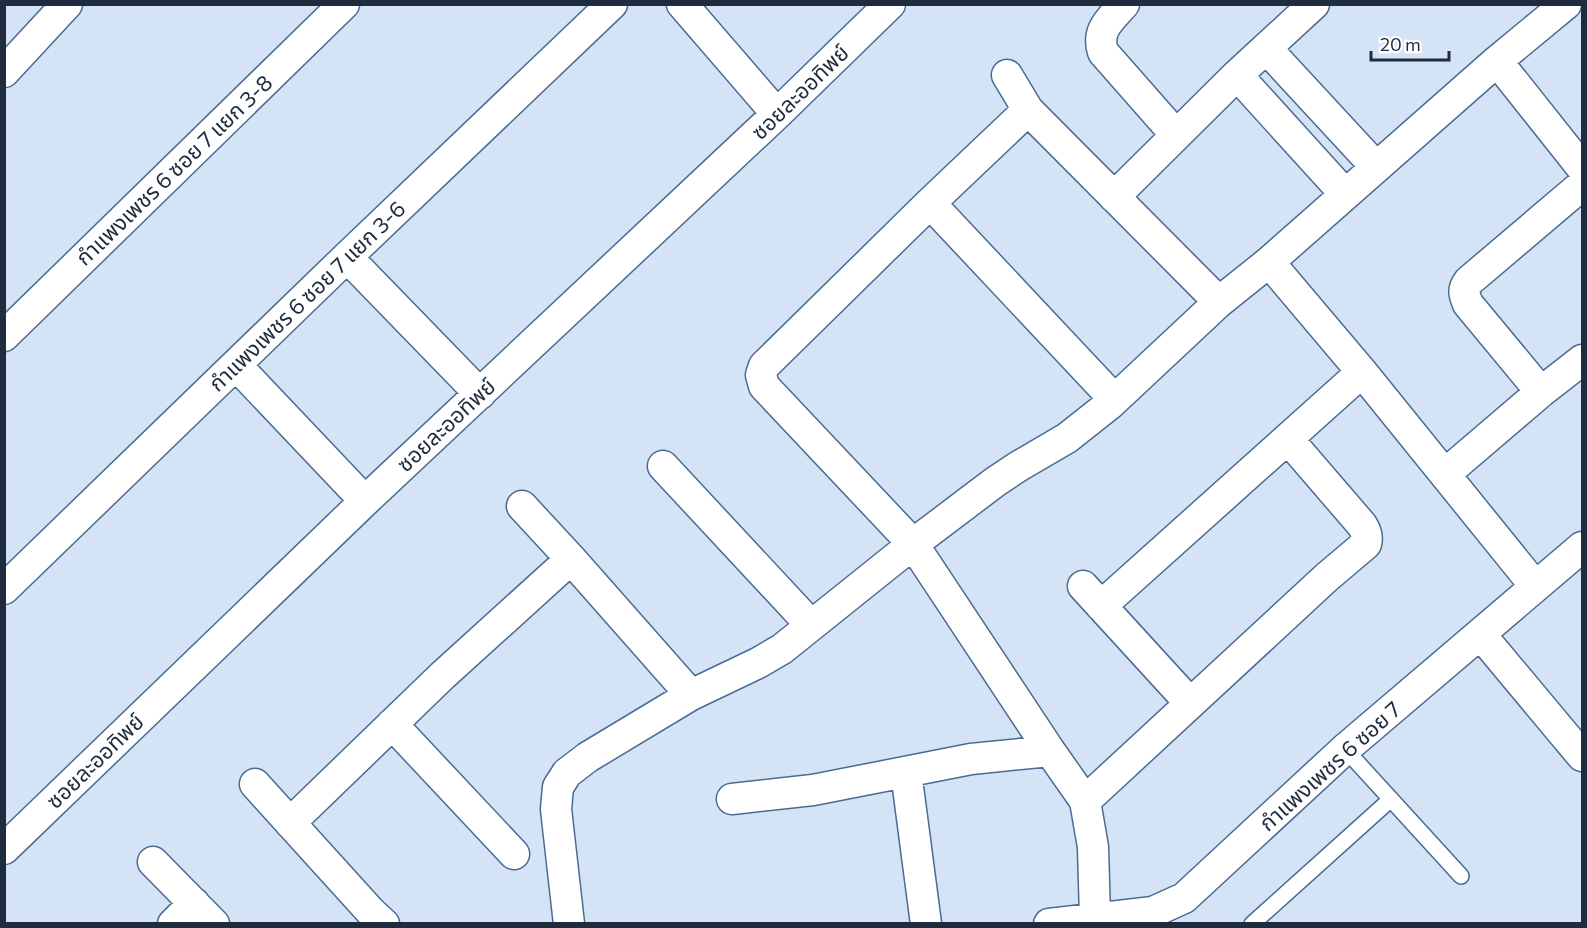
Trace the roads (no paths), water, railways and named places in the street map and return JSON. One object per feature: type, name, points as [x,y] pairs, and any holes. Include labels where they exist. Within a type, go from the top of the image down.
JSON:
[{"type":"street","points":[[4,72],[68,4]]},
{"type":"street","name":"กำแพงเพชร 6 ซอย 7 แยก 3-8","points":[[4,336],[344,4]]},
{"type":"street","name":"กำแพงเพชร 6 ซอย 7 แยก 3-6","points":[[4,589],[612,4]]},
{"type":"street","points":[[682,4],[777,114]]},
{"type":"street","name":"ซอยละออทิพย์","points":[[4,849],[365,501],[777,114],[890,4]]},
{"type":"street","points":[[1124,4],[1106,24],[1101,34],[1100,43],[1103,52],[1176,135]]},
{"type":"street","points":[[1114,197],[1237,75],[1314,4]]},
{"type":"street","points":[[569,924],[556,809],[558,787],[567,773],[588,757],[691,695],[782,649],[913,544],[995,482],[1067,438],[1114,399],[1219,302],[1269,262],[1497,61],[1566,4]]},
{"type":"street","points":[[1266,48],[1376,168]]},
{"type":"street","points":[[1497,61],[1582,168]]},
{"type":"street","points":[[1007,75],[1028,110],[1219,302]]},
{"type":"street","points":[[1237,75],[1345,194]]},
{"type":"street","points":[[1028,110],[764,366],[761,375],[764,386],[913,544],[1050,752],[1085,801],[1094,847],[1095,918]]},
{"type":"street","points":[[1541,392],[1468,304],[1463,294],[1464,287],[1582,185]]},
{"type":"street","points":[[930,203],[1114,399]]},
{"type":"street","points":[[347,257],[480,394]]},
{"type":"street","points":[[1269,262],[1362,372],[1535,586]]},
{"type":"street","points":[[1445,474],[1582,360]]},
{"type":"street","points":[[236,365],[365,501]]},
{"type":"street","points":[[1190,703],[1092,596],[1288,439],[1362,372]]},
{"type":"street","points":[[1085,801],[1327,577],[1366,544],[1366,531],[1362,525],[1288,439]]},
{"type":"street","points":[[663,466],[811,626]]},
{"type":"street","points":[[522,506],[691,695]]},
{"type":"street","name":"กำแพงเพชร 6 ซอย 7","points":[[1049,924],[1153,912],[1184,898],[1346,749],[1582,547]]},
{"type":"street","points":[[290,823],[442,676],[571,559]]},
{"type":"street","points":[[1481,635],[1582,756]]},
{"type":"street","points":[[392,724],[514,854]]},
{"type":"street","points":[[732,799],[813,790],[970,759],[1050,752]]},
{"type":"street","points":[[906,772],[926,924]]},
{"type":"street","points":[[255,784],[371,920]]},
{"type":"street","points":[[153,862],[194,917]]},
{"type":"lane","points":[[1346,749],[1461,876]]},
{"type":"lane","points":[[1252,924],[1391,799]]}]
